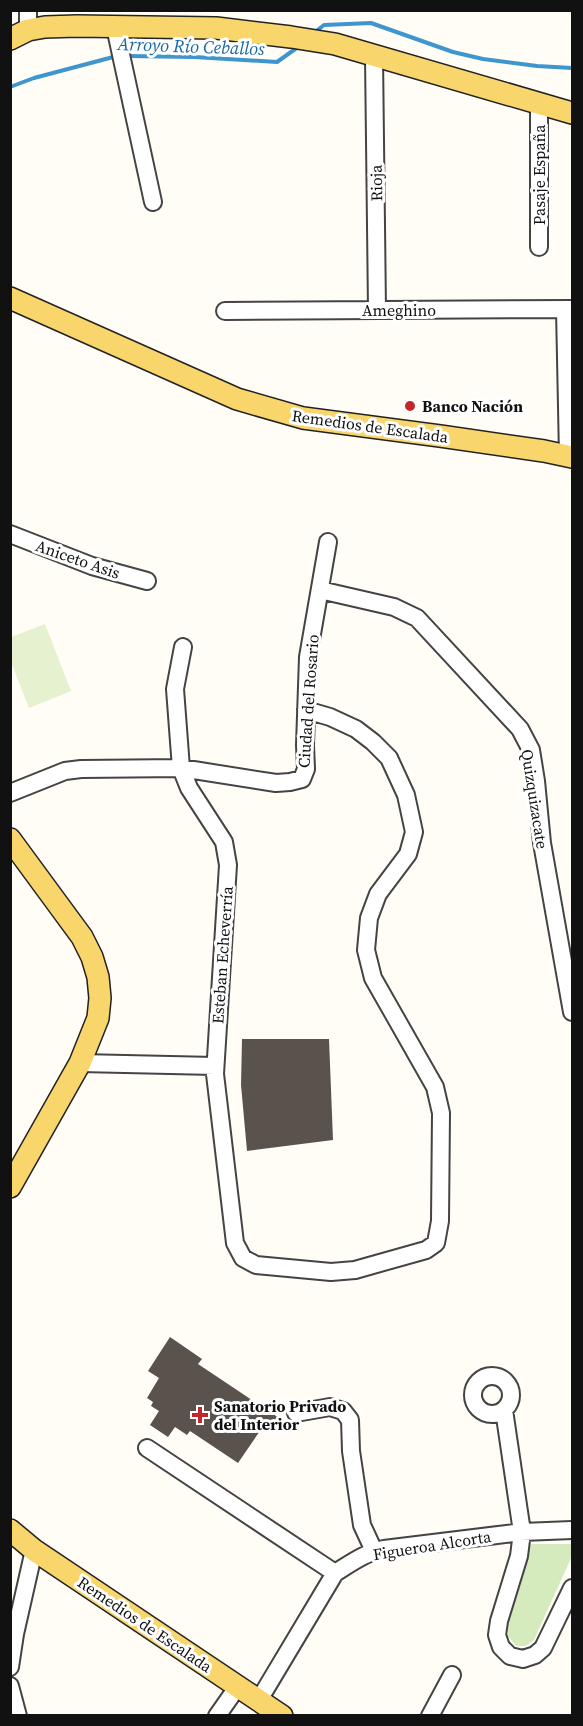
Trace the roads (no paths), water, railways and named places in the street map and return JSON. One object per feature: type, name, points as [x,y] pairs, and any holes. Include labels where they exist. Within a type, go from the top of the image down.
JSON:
[{"type":"main road","points":[[22,26],[117,33],[216,28],[291,37],[335,44],[573,113]]},
{"type":"main road","name":"Remedios de Escalada","points":[[10,298],[237,399],[272,411],[303,418],[544,451],[570,457]]},
{"type":"main road","points":[[10,839],[82,937],[92,957],[98,977],[100,998],[98,1018],[80,1063],[10,1187]]},
{"type":"main road","name":"Remedios de Escalada","points":[[10,1530],[34,1550],[282,1716]]},
{"type":"street","points":[[117,33],[153,202]]},
{"type":"street","name":"Rioja","points":[[374,56],[377,310]]},
{"type":"street","name":"Pasaje España","points":[[539,104],[539,247]]},
{"type":"street","points":[[569,309],[570,457]]},
{"type":"street","name":"Ameghino","points":[[225,311],[569,309]]},
{"type":"street","name":"Aniceto Asis","points":[[10,534],[92,566],[147,581]]},
{"type":"street","name":"Ciudad del Rosario","points":[[10,793],[65,771],[81,769],[181,768],[276,783],[302,778],[306,769],[308,657],[328,542]]},
{"type":"street","name":"Quizquizacate","points":[[320,590],[394,607],[417,618],[520,729],[531,750],[542,843],[573,1012]]},
{"type":"street","name":"Esteban Echeverría","points":[[183,647],[175,689],[181,768],[189,788],[224,842],[228,865],[215,1066],[235,1243],[243,1258],[256,1265],[330,1272],[355,1270],[426,1250],[436,1243],[440,1221],[441,1113],[435,1087],[373,978],[366,950],[369,918],[378,894],[408,854],[414,832],[406,795],[389,758],[373,742],[356,729],[330,717],[306,710]]},
{"type":"street","points":[[80,1063],[215,1066]]},
{"type":"street","points":[[296,1413],[330,1407],[343,1411],[350,1420],[351,1451],[362,1525],[374,1551]]},
{"type":"street","points":[[504,1410],[522,1532],[519,1556],[499,1621],[497,1635],[501,1647],[510,1656],[523,1659],[535,1655],[543,1648],[573,1588]]},
{"type":"street","points":[[147,1448],[335,1573]]},
{"type":"street","name":"Figueroa Alcorta","points":[[259,1700],[335,1573],[353,1561],[374,1551],[522,1532],[573,1530]]},
{"type":"street","points":[[10,1667],[34,1550]]},
{"type":"street","points":[[430,1716],[452,1675]]},
{"type":"street","points":[[10,1686],[18,1716]]},
{"type":"street","points":[[217,1716],[238,1686]]},
{"type":"waterway","name":"Arroyo Río Ceballos","points":[[315,32],[324,25],[371,23],[453,52],[483,59],[572,68]]},
{"type":"waterway","name":"Arroyo Río Ceballos","points":[[128,56],[277,62],[298,47]]},
{"type":"waterway","name":"Arroyo Río Ceballos","points":[[10,87],[34,78],[117,56]]},
{"type":"place","name":"Banco Nación","points":[[410,406]]},
{"type":"place","name":"Sanatorio Privado del Interior","points":[[200,1415]]}]
